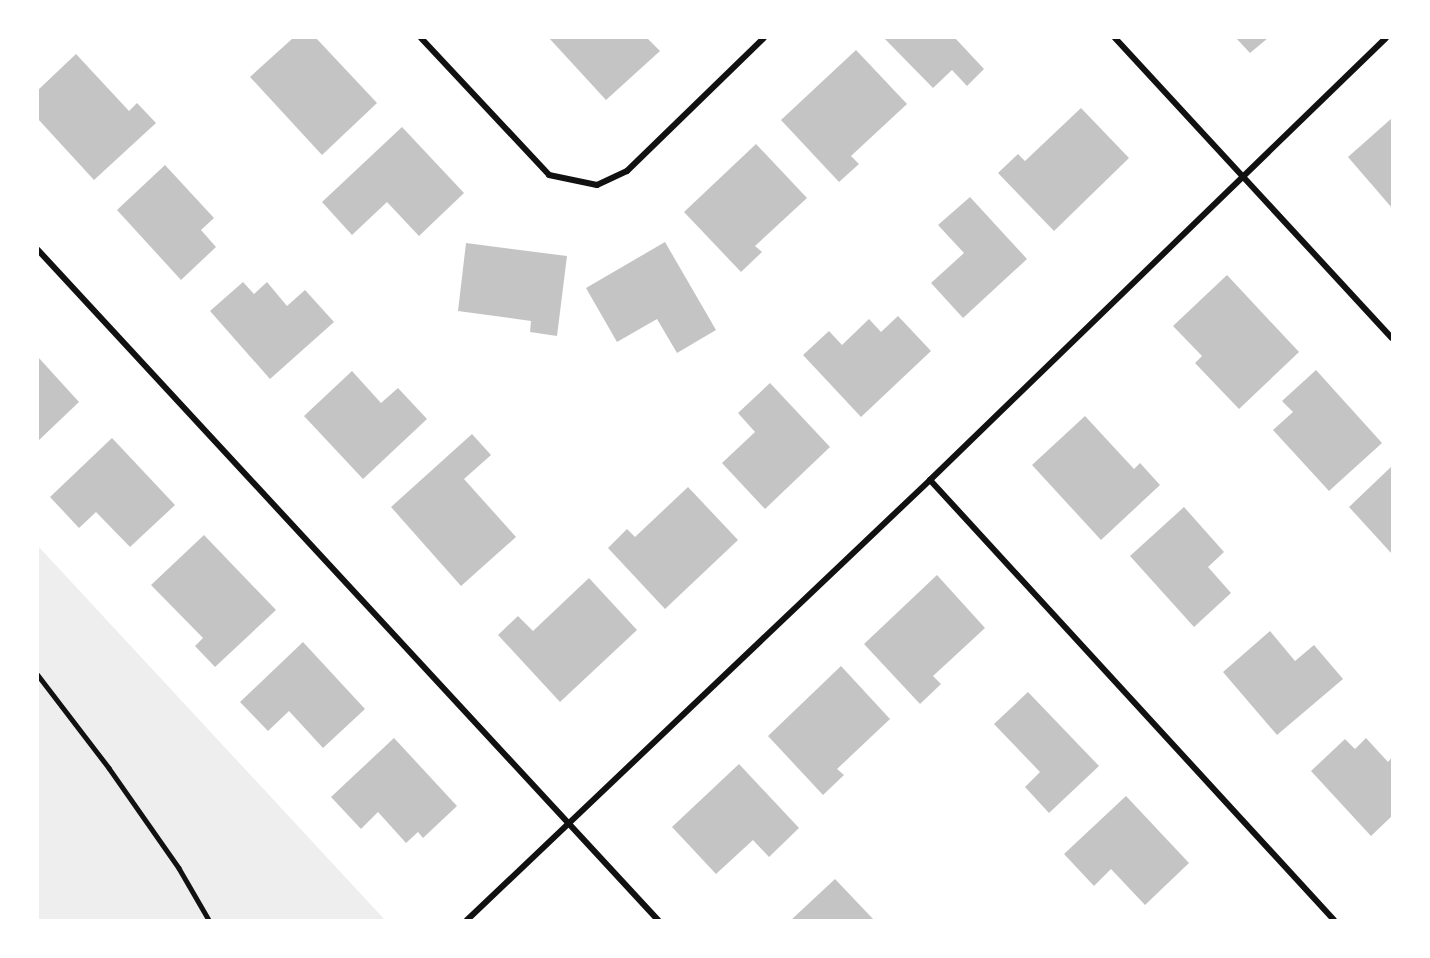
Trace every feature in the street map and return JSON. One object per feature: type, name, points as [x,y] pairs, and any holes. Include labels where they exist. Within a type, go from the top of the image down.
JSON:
[{"type":"street","points":[[421,38],[549,175],[597,185],[627,171],[764,38]]},
{"type":"street","points":[[1115,38],[1392,338]]},
{"type":"street","points":[[467,921],[930,480],[1386,38]]},
{"type":"street","points":[[38,250],[658,921]]},
{"type":"street","points":[[930,480],[1334,921]]},
{"type":"lane","points":[[38,675],[116,777],[179,868],[209,921]]},
{"type":"shaded area","points":[[38,546],[385,920],[38,920]]},
{"type":"building","points":[[293,38],[316,38],[377,103],[322,155],[250,77]]},
{"type":"building","points":[[549,38],[647,38],[660,51],[606,100]]},
{"type":"building","points":[[884,38],[955,38],[984,69],[967,86],[952,70],[933,88]]},
{"type":"building","points":[[1236,38],[1268,38],[1250,53]]},
{"type":"building","points":[[856,50],[907,104],[851,156],[859,164],[839,182],[781,120]]},
{"type":"building","points":[[76,54],[129,111],[137,103],[156,123],[94,180],[38,119],[38,90]]},
{"type":"building","points":[[1081,108],[1129,158],[1054,231],[998,173],[1018,154],[1025,161]]},
{"type":"building","points":[[1392,118],[1392,208],[1348,157]]},
{"type":"building","points":[[402,127],[464,193],[419,236],[387,202],[352,235],[322,202]]},
{"type":"building","points":[[756,144],[807,198],[755,246],[762,252],[741,272],[684,212]]},
{"type":"building","points":[[165,165],[214,218],[201,230],[216,247],[181,280],[117,210]]},
{"type":"building","points":[[970,197],[1027,259],[963,318],[931,283],[964,253],[938,225]]},
{"type":"building","points":[[665,242],[716,330],[677,353],[657,319],[617,342],[586,288]]},
{"type":"building","points":[[466,243],[567,256],[557,336],[530,332],[531,321],[458,311]]},
{"type":"building","points":[[1227,275],[1299,352],[1239,409],[1195,363],[1202,356],[1173,326]]},
{"type":"building","points":[[243,282],[254,294],[267,282],[287,306],[305,290],[334,322],[270,379],[210,311]]},
{"type":"building","points":[[898,316],[931,351],[861,417],[803,355],[829,331],[842,345],[869,319],[881,332]]},
{"type":"building","points":[[38,357],[79,402],[38,441]]},
{"type":"building","points":[[1316,370],[1382,443],[1329,491],[1273,430],[1293,412],[1282,401]]},
{"type":"building","points":[[352,371],[381,403],[398,388],[427,419],[363,479],[304,416]]},
{"type":"building","points":[[770,383],[830,447],[765,509],[722,463],[755,432],[738,413]]},
{"type":"building","points":[[1085,416],[1134,469],[1140,463],[1160,485],[1101,540],[1032,465]]},
{"type":"building","points":[[472,434],[491,455],[464,479],[516,537],[461,586],[391,507]]},
{"type":"building","points":[[112,438],[175,505],[130,547],[96,512],[79,528],[50,497]]},
{"type":"building","points":[[1392,466],[1392,554],[1349,507]]},
{"type":"building","points":[[688,487],[738,540],[665,609],[608,548],[627,529],[635,537]]},
{"type":"building","points":[[1184,507],[1224,552],[1208,567],[1231,593],[1194,627],[1130,556]]},
{"type":"building","points":[[204,535],[276,610],[215,667],[195,646],[203,638],[151,585]]},
{"type":"building","points":[[937,575],[985,628],[933,676],[941,684],[920,704],[864,644]]},
{"type":"building","points":[[589,578],[637,630],[560,702],[498,635],[518,616],[533,631]]},
{"type":"building","points":[[1270,631],[1295,661],[1314,645],[1343,679],[1277,735],[1223,672]]},
{"type":"building","points":[[303,642],[365,709],[323,748],[289,711],[268,731],[240,702]]},
{"type":"building","points":[[841,666],[890,719],[837,769],[844,775],[823,795],[768,736]]},
{"type":"building","points":[[1028,692],[1099,766],[1049,813],[1025,787],[1040,772],[994,724]]},
{"type":"building","points":[[394,738],[457,806],[423,838],[418,832],[406,843],[378,812],[361,829],[331,797]]},
{"type":"building","points":[[1366,738],[1388,762],[1392,757],[1392,816],[1371,836],[1311,771],[1345,739],[1355,749]]},
{"type":"building","points":[[739,764],[799,828],[769,857],[753,840],[716,874],[672,827]]},
{"type":"building","points":[[1126,796],[1189,863],[1145,905],[1111,869],[1094,886],[1064,854]]},
{"type":"building","points":[[835,879],[874,920],[791,920]]}]
